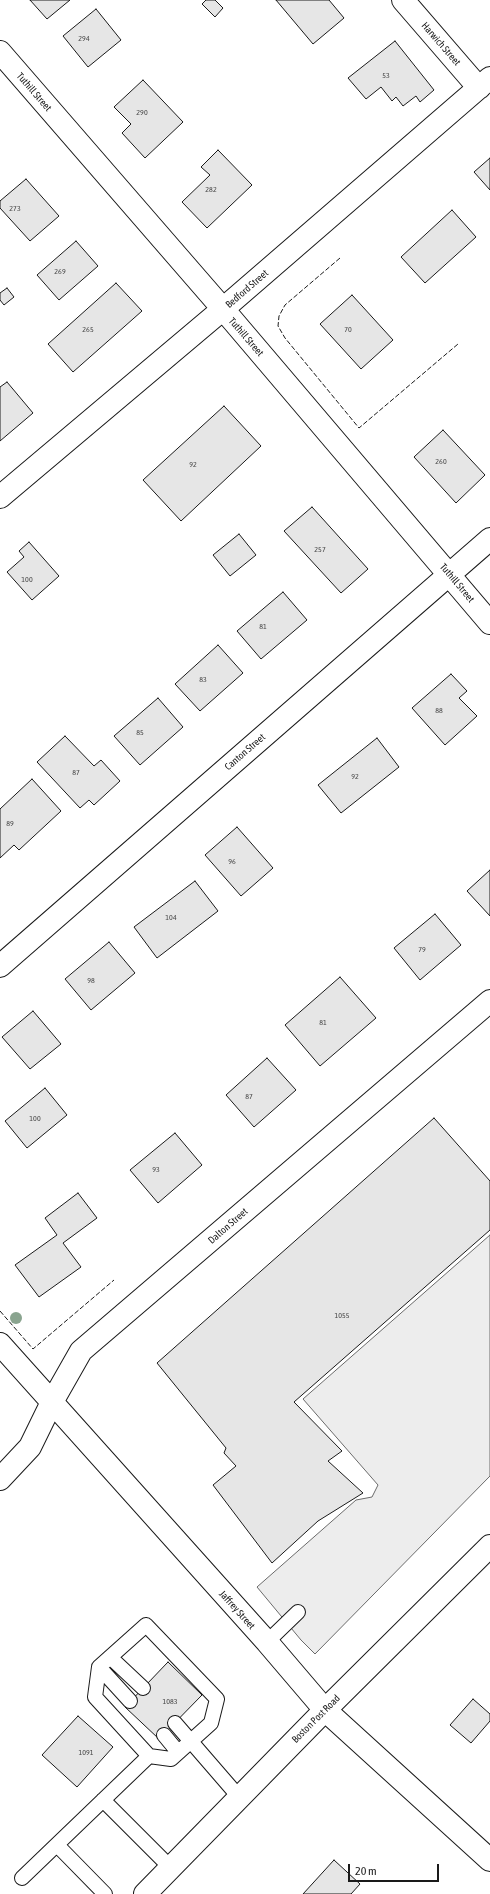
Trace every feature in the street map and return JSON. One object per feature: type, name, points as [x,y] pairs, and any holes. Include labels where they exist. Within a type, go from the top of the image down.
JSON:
[{"type":"street","name":"Harwich Street","points":[[403,0],[484,83]]},
{"type":"street","name":"Tuthill Street","points":[[0,52],[223,310],[490,623]]},
{"type":"street","name":"Bedford Street","points":[[0,497],[223,310],[484,83]]},
{"type":"street","name":"Canton Street","points":[[0,966],[490,539]]},
{"type":"street","name":"Dalton Street","points":[[0,1480],[30,1447],[52,1402],[81,1351],[490,1001]]},
{"type":"street","name":"Jaffrey Street","points":[[0,1344],[267,1642],[324,1710],[490,1860]]},
{"type":"street","name":"Boston Post Road","points":[[145,1894],[324,1710],[490,1546]]},
{"type":"lane","points":[[267,1642],[298,1612]]},
{"type":"lane","points":[[146,1625],[217,1699],[211,1722],[171,1759],[149,1756],[95,1697],[99,1667],[110,1658],[146,1625]]},
{"type":"lane","points":[[110,1658],[143,1688]]},
{"type":"lane","points":[[99,1667],[130,1701]]},
{"type":"lane","points":[[175,1723],[239,1797]]},
{"type":"lane","points":[[164,1735],[178,1752]]},
{"type":"lane","points":[[22,1878],[58,1846],[149,1756]]},
{"type":"lane","points":[[103,1800],[170,1867]]},
{"type":"lane","points":[[58,1846],[105,1894]]},
{"type":"shaded area","points":[[490,1235],[490,1476],[315,1654],[301,1640],[257,1587],[356,1500],[372,1497],[378,1485],[303,1399]]},
{"type":"building","points":[[30,0],[70,0],[47,19]]},
{"type":"building","points":[[206,0],[215,0],[223,8],[215,17],[202,4]]},
{"type":"building","points":[[276,0],[329,0],[344,18],[313,44]]},
{"type":"building","points":[[96,9],[121,40],[88,67],[63,36]]},
{"type":"building","points":[[395,41],[434,90],[420,102],[416,96],[403,106],[396,97],[392,101],[381,87],[366,99],[348,78]]},
{"type":"building","points":[[143,80],[183,122],[145,158],[122,133],[131,124],[114,107]]},
{"type":"building","points":[[218,150],[252,185],[207,228],[182,202],[210,175],[201,167]]},
{"type":"building","points":[[490,158],[490,190],[474,172]]},
{"type":"building","points":[[26,179],[59,216],[30,241],[0,208],[0,201]]},
{"type":"building","points":[[452,210],[476,237],[425,283],[401,257]]},
{"type":"building","points":[[76,241],[98,266],[59,300],[37,275]]},
{"type":"building","points":[[116,283],[142,311],[73,372],[48,344]]},
{"type":"building","points":[[7,288],[14,297],[4,305],[0,300],[0,293]]},
{"type":"building","points":[[352,295],[393,340],[361,369],[320,324]]},
{"type":"building","points":[[7,382],[33,413],[0,441],[0,387]]},
{"type":"building","points":[[224,406],[261,446],[181,521],[143,480]]},
{"type":"building","points":[[443,430],[485,475],[456,503],[414,457]]},
{"type":"building","points":[[312,507],[368,569],[341,593],[284,531]]},
{"type":"building","points":[[239,534],[256,555],[230,576],[213,555]]},
{"type":"building","points":[[29,542],[59,576],[32,600],[7,572],[24,557],[19,551]]},
{"type":"building","points":[[283,592],[307,620],[261,659],[237,631]]},
{"type":"building","points":[[218,645],[243,673],[200,711],[175,684]]},
{"type":"building","points":[[451,674],[467,691],[459,698],[477,716],[445,745],[412,708]]},
{"type":"building","points":[[158,698],[183,727],[140,765],[114,736]]},
{"type":"building","points":[[65,736],[94,766],[101,760],[120,781],[94,805],[89,800],[80,808],[37,762]]},
{"type":"building","points":[[377,738],[399,767],[341,813],[318,785]]},
{"type":"building","points":[[32,779],[61,811],[19,850],[14,845],[0,858],[0,809]]},
{"type":"building","points":[[237,827],[273,868],[241,896],[205,855]]},
{"type":"building","points":[[490,870],[490,916],[467,891]]},
{"type":"building","points":[[195,881],[218,911],[157,958],[134,927]]},
{"type":"building","points":[[435,914],[461,945],[420,980],[394,948]]},
{"type":"building","points":[[109,942],[135,973],[91,1010],[65,979]]},
{"type":"building","points":[[340,977],[376,1018],[320,1066],[285,1025]]},
{"type":"building","points":[[33,1011],[61,1044],[30,1069],[2,1037]]},
{"type":"building","points":[[267,1058],[296,1090],[254,1127],[226,1095]]},
{"type":"building","points":[[45,1088],[67,1115],[27,1148],[5,1121]]},
{"type":"building","points":[[434,1118],[490,1181],[490,1230],[294,1402],[342,1451],[328,1461],[363,1493],[318,1521],[272,1563],[213,1485],[236,1466],[224,1453],[226,1448],[157,1363]]},
{"type":"building","points":[[175,1133],[202,1165],[158,1203],[130,1170]]},
{"type":"building","points":[[78,1193],[97,1218],[63,1243],[81,1267],[39,1297],[15,1265],[57,1235],[45,1218]]},
{"type":"building","points":[[168,1662],[202,1695],[159,1739],[125,1707]]},
{"type":"building","points":[[473,1699],[490,1714],[490,1721],[471,1743],[450,1725]]},
{"type":"building","points":[[78,1716],[113,1747],[77,1787],[42,1755]]},
{"type":"building","points":[[334,1860],[360,1884],[351,1894],[303,1894]]},
{"type":"fence","points":[[340,258],[285,305],[279,316],[278,326],[285,338],[359,428],[458,344]]},
{"type":"fence","points":[[0,1311],[33,1349],[114,1280]]}]
